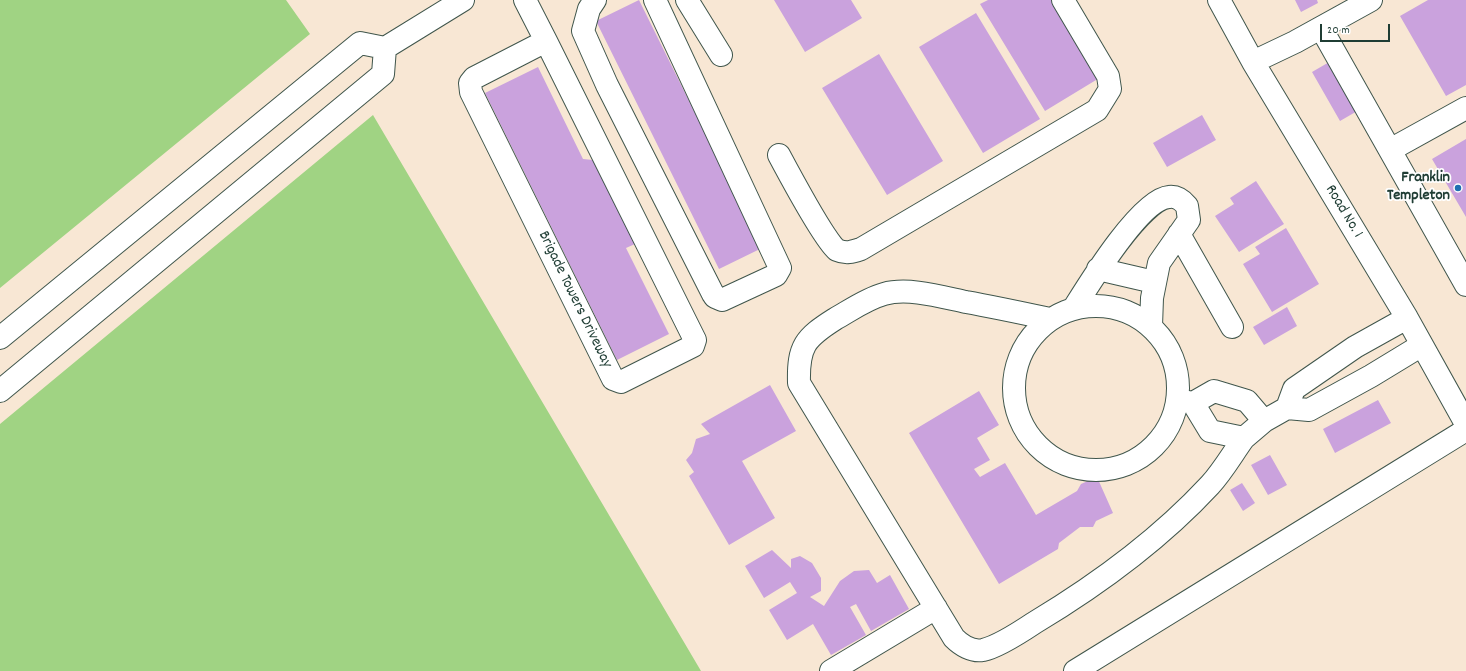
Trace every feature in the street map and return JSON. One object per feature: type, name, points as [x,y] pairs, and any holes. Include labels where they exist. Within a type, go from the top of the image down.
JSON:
[{"type":"street","points":[[0,338],[360,44],[385,48],[463,0]]},
{"type":"street","name":"Brigade Towers Driveway","points":[[525,0],[546,41],[695,340],[693,346],[621,382],[613,379],[471,92],[470,83],[474,78],[546,41]]},
{"type":"street","points":[[595,0],[589,9],[583,31],[607,85],[713,294],[715,297],[722,300],[776,275],[780,268],[655,0]]},
{"type":"street","points":[[687,0],[721,55]]},
{"type":"street","points":[[779,155],[826,236],[836,250],[848,253],[861,249],[1097,110],[1110,89],[1108,76],[1063,0]]},
{"type":"street","name":"Road No. 1","points":[[1219,0],[1253,62],[1407,318],[1466,424]]},
{"type":"street","points":[[1253,62],[1321,28],[1371,0]]},
{"type":"street","points":[[1321,28],[1466,285]]},
{"type":"street","points":[[0,391],[383,74],[385,48]]},
{"type":"street","points":[[1390,150],[1466,108]]},
{"type":"street","points":[[1074,308],[1098,269],[1147,208],[1168,196],[1179,198],[1187,206],[1189,220],[1158,263],[1152,298],[1151,326]]},
{"type":"street","points":[[1179,234],[1232,327]]},
{"type":"street","points":[[1098,269],[1154,282]]},
{"type":"street","points":[[1050,319],[932,295],[912,292],[885,293],[862,303],[814,333],[805,346],[798,362],[799,383],[954,638],[962,646],[972,649],[983,650],[1016,634],[1076,598],[1131,559],[1211,484],[1244,438],[1264,421],[1287,408],[1309,410],[1371,376],[1422,345]]},
{"type":"street","points":[[1244,438],[1210,431],[1185,402],[1168,348],[1151,326],[1128,312],[1101,305],[1074,308],[1050,319],[1029,337],[1017,362],[1013,389],[1018,416],[1031,440],[1052,458],[1077,468],[1104,470],[1131,463],[1153,447],[1170,426],[1185,402],[1214,391],[1247,401],[1264,421]]},
{"type":"street","points":[[1287,408],[1294,389],[1355,347],[1407,318]]},
{"type":"street","points":[[1075,671],[1466,430]]},
{"type":"street","points":[[831,671],[936,608]]},
{"type":"green space","points":[[0,0],[286,0],[310,34],[0,288]]},
{"type":"green space","points":[[373,115],[701,671],[0,671],[0,424]]},
{"type":"building","points":[[639,0],[762,248],[719,269],[596,21]]},
{"type":"building","points":[[774,0],[851,0],[862,18],[805,52]]},
{"type":"building","points":[[988,0],[1054,0],[1101,77],[1045,111],[980,4]]},
{"type":"building","points":[[1295,0],[1317,0],[1318,3],[1301,12]]},
{"type":"building","points":[[1428,0],[1466,0],[1466,85],[1446,96],[1400,16]]},
{"type":"building","points":[[976,13],[1040,119],[983,153],[919,47]]},
{"type":"building","points":[[879,54],[943,161],[887,195],[822,88]]},
{"type":"building","points":[[1331,61],[1359,110],[1340,121],[1312,72]]},
{"type":"building","points":[[538,67],[583,159],[593,160],[635,244],[626,248],[669,334],[617,360],[485,93]]},
{"type":"building","points":[[1202,115],[1216,140],[1167,167],[1153,143]]},
{"type":"building","name":"Franklin Templeton","points":[[1466,139],[1466,217],[1432,159]]},
{"type":"building","points":[[1256,181],[1284,224],[1239,252],[1215,216],[1234,204],[1230,198]]},
{"type":"building","points":[[1286,228],[1319,284],[1272,312],[1243,264],[1260,254],[1255,247]]},
{"type":"building","points":[[1287,307],[1297,326],[1264,345],[1253,327]]},
{"type":"building","points":[[770,385],[796,431],[742,461],[775,518],[729,545],[689,476],[694,472],[686,460],[692,453],[696,439],[710,434],[701,424]]},
{"type":"building","points":[[979,391],[999,425],[977,438],[990,460],[974,469],[980,477],[1005,463],[1036,515],[1077,491],[1081,484],[1097,477],[1113,513],[1096,521],[1093,527],[1080,527],[1059,543],[1058,549],[999,584],[909,433]]},
{"type":"building","points":[[1378,400],[1391,423],[1335,453],[1323,429]]},
{"type":"building","points":[[1270,455],[1287,485],[1268,495],[1251,465]]},
{"type":"building","points":[[1242,483],[1255,503],[1243,511],[1230,490]]},
{"type":"building","points":[[772,550],[791,568],[791,559],[800,556],[812,563],[821,578],[821,591],[810,597],[824,606],[840,581],[854,571],[869,570],[877,583],[890,575],[909,609],[871,631],[856,604],[850,607],[866,635],[831,655],[813,624],[787,640],[769,610],[797,593],[790,582],[764,598],[745,566]]},
{"type":"place","name":"Franklin Templeton","points":[[1458,188]]}]
